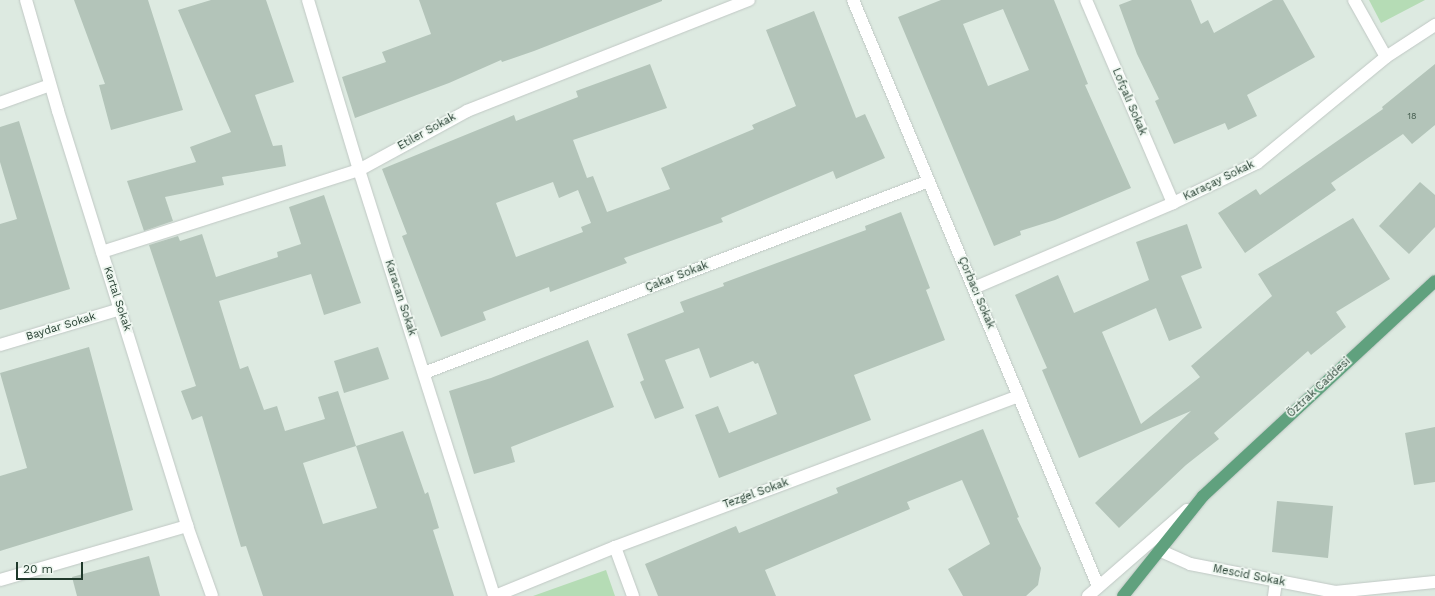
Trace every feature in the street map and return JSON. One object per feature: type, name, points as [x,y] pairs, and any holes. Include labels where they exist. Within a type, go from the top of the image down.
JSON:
[{"type":"main road","name":"Öztrak Caddesi","points":[[1123,596],[1161,551],[1203,496],[1435,281]]},
{"type":"street","name":"Kartal Sokak","points":[[26,0],[50,86],[121,309],[187,526],[212,596]]},
{"type":"street","name":"Karacan Sokak","points":[[308,0],[359,170],[495,596]]},
{"type":"street","name":"Etiler Sokak","points":[[102,252],[359,170],[467,111],[749,0]]},
{"type":"street","name":"Çorbacı Sokak","points":[[853,0],[1098,586]]},
{"type":"street","name":"Lofçalı Sokak","points":[[1086,0],[1173,203]]},
{"type":"street","points":[[1354,0],[1386,57]]},
{"type":"street","name":"Karaçay Sokak","points":[[974,288],[1173,203],[1257,163],[1386,57],[1435,24]]},
{"type":"street","points":[[0,103],[50,86]]},
{"type":"street","name":"Çakar Sokak","points":[[424,373],[929,180]]},
{"type":"street","name":"Baydar Sokak","points":[[0,345],[121,309]]},
{"type":"street","name":"Tezgel Sokak","points":[[495,596],[615,547],[1019,396]]},
{"type":"street","name":"Öztrak Caddesi","points":[[1088,596],[1203,496]]},
{"type":"street","points":[[0,580],[187,526]]},
{"type":"street","points":[[615,547],[633,596]]},
{"type":"street","name":"Mescid Sokak","points":[[1161,551],[1190,564],[1276,582],[1335,592],[1435,582]]},
{"type":"street","points":[[1274,596],[1276,582]]},
{"type":"green space","points":[[1369,0],[1425,0],[1381,23]]},
{"type":"green space","points":[[606,570],[615,596],[533,596]]},
{"type":"building","points":[[74,0],[148,0],[183,110],[111,130],[99,85],[105,84]]},
{"type":"building","points":[[211,0],[266,0],[294,82],[255,95],[273,146],[282,145],[286,166],[222,177],[224,185],[165,197],[173,221],[144,231],[127,181],[196,162],[190,147],[231,132],[178,10]]},
{"type":"building","points":[[419,0],[662,1],[534,51],[502,62],[501,60],[449,83],[355,118],[342,77],[386,62],[382,52],[431,34]]},
{"type":"building","points":[[941,0],[1054,0],[1088,84],[1085,85],[1131,188],[1055,220],[1020,231],[1021,235],[994,246],[898,17]],"holes":[[[1003,9],[1029,70],[988,86],[963,24]]]},
{"type":"building","points":[[1132,0],[1191,0],[1201,24],[1208,20],[1214,33],[1273,0],[1283,0],[1315,57],[1247,95],[1257,116],[1228,130],[1225,123],[1174,144],[1155,101],[1159,99],[1137,54],[1119,5]]},
{"type":"building","points":[[814,11],[856,118],[865,114],[885,158],[836,179],[833,171],[721,218],[723,222],[624,258],[627,263],[550,292],[549,287],[483,312],[486,320],[441,337],[402,236],[407,234],[382,169],[514,115],[516,121],[578,97],[576,91],[650,64],[667,108],[573,140],[587,178],[593,176],[607,212],[670,189],[661,168],[754,129],[752,125],[796,106],[766,30]],"holes":[[[553,182],[559,198],[578,190],[591,223],[581,227],[583,232],[516,257],[496,203]]]},
{"type":"building","points":[[1435,64],[1435,125],[1412,144],[1403,134],[1331,183],[1336,190],[1245,253],[1218,213],[1256,189],[1260,195],[1383,109],[1382,107]]},
{"type":"building","points":[[19,121],[70,289],[0,310],[0,224],[17,219],[0,162],[0,127]]},
{"type":"building","points":[[1420,182],[1435,195],[1435,227],[1409,254],[1379,226]]},
{"type":"building","points":[[324,195],[361,303],[324,315],[311,274],[219,301],[240,369],[248,366],[264,410],[277,406],[285,431],[325,419],[318,397],[338,391],[356,446],[403,431],[425,494],[428,492],[439,528],[433,530],[454,596],[263,596],[246,546],[241,547],[202,416],[192,420],[181,391],[196,386],[149,245],[178,236],[180,241],[202,234],[216,277],[278,257],[277,252],[301,244],[289,207]],"holes":[[[356,446],[377,508],[323,524],[303,463]]]},
{"type":"building","points":[[901,212],[930,288],[926,290],[945,340],[854,375],[871,420],[719,478],[695,415],[718,406],[729,433],[777,414],[758,363],[755,364],[753,361],[710,378],[699,348],[665,360],[684,408],[655,419],[640,382],[644,380],[627,334],[684,312],[680,302],[724,286],[723,283],[866,230],[865,226]]},
{"type":"building","points":[[1353,218],[1390,279],[1336,312],[1346,327],[1311,355],[1308,351],[1214,433],[1219,439],[1186,465],[1119,528],[1095,503],[1191,411],[1079,458],[1042,370],[1047,368],[1015,295],[1058,275],[1074,313],[1149,280],[1136,242],[1187,224],[1202,268],[1181,276],[1202,328],[1169,341],[1156,308],[1102,332],[1141,424],[1200,377],[1191,366],[1272,296],[1258,274]]},
{"type":"building","points":[[588,340],[614,407],[511,447],[515,462],[474,474],[449,391],[491,378]]},
{"type":"building","points":[[89,347],[133,510],[0,551],[0,476],[27,468],[0,373]]},
{"type":"building","points":[[378,347],[389,379],[344,393],[334,361]]},
{"type":"building","points":[[1435,427],[1435,482],[1414,485],[1405,433]]},
{"type":"building","points":[[983,429],[1019,517],[1017,518],[1041,568],[1038,585],[1026,596],[963,596],[948,569],[990,544],[962,480],[907,502],[910,509],[765,570],[776,596],[658,596],[645,564],[736,526],[739,533],[838,493],[836,488]]},
{"type":"building","points":[[1277,501],[1333,506],[1328,558],[1272,552]]},
{"type":"building","points":[[149,556],[160,596],[77,596],[72,577]]}]
